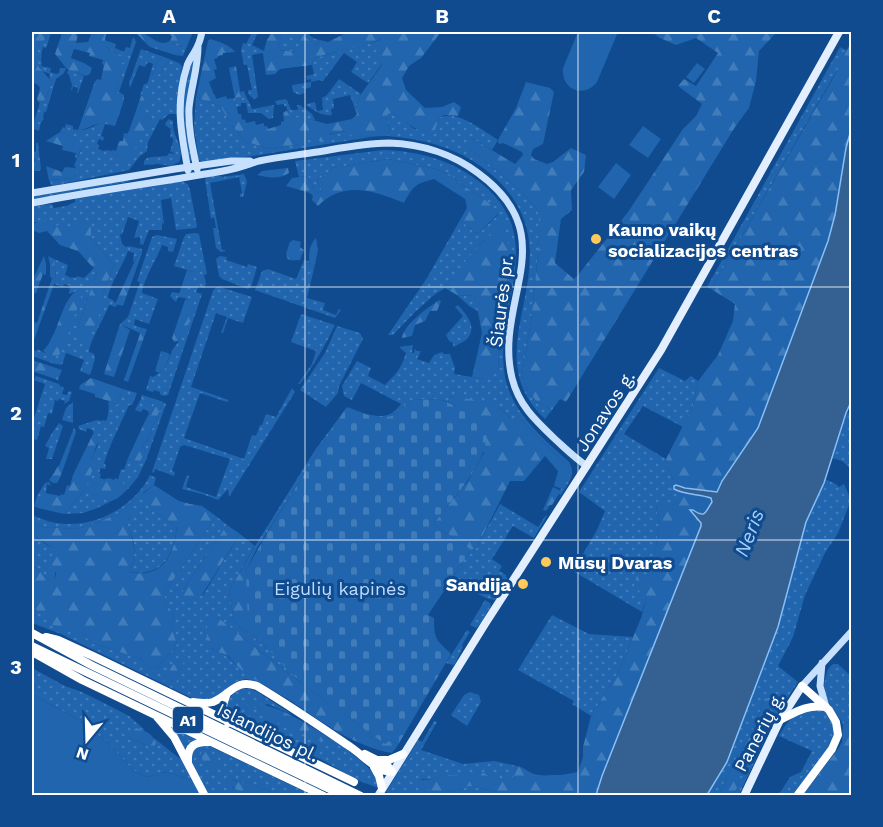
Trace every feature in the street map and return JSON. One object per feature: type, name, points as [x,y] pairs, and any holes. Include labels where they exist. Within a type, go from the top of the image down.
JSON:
[{"type":"highway","points":[[32,633],[58,640],[184,700],[226,717],[239,727],[349,789]]},
{"type":"highway","name":"Islandijos pl.","points":[[32,633],[91,665],[361,795]]},
{"type":"highway","name":"Islandijos pl.","points":[[32,646],[349,789]]},
{"type":"highway","points":[[32,651],[82,680],[324,795]]},
{"type":"highway","points":[[184,700],[210,703],[242,684],[257,686],[376,762],[384,771],[392,772]]},
{"type":"highway","points":[[797,795],[832,749],[838,731],[833,716],[826,707],[802,686]]},
{"type":"highway","points":[[227,693],[223,701],[231,733]]},
{"type":"highway","points":[[780,720],[806,707],[826,707]]},
{"type":"highway","points":[[150,711],[174,737],[205,795]]},
{"type":"highway","points":[[188,762],[189,751],[194,744],[215,743]]},
{"type":"highway","points":[[376,762],[403,754]]},
{"type":"highway","points":[[376,762],[380,792]]},
{"type":"main road","points":[[190,176],[192,167],[189,109],[202,32]]},
{"type":"main road","name":"Jonavos g.","points":[[380,792],[666,343],[839,32]]},
{"type":"main road","name":"Šiaurės pr.","points":[[32,203],[232,169],[259,161],[370,144],[406,144],[444,154],[474,169],[486,178],[509,204],[518,221],[523,247],[522,268],[509,346],[511,373],[516,389],[530,415],[587,466]]},
{"type":"main road","name":"Šiaurės pr.","points":[[32,193],[231,161],[259,161]]},
{"type":"main road","points":[[192,167],[198,175]]},
{"type":"main road","points":[[132,176],[133,185]]},
{"type":"main road","name":"Panerių g.","points":[[744,795],[780,720],[802,686],[852,631]]},
{"type":"main road","points":[[822,662],[820,686],[826,707]]},
{"type":"green space","points":[[32,32],[48,32],[38,49],[38,63],[52,82],[45,100],[39,103],[37,99],[40,88],[32,82],[34,72],[32,71]]},
{"type":"green space","points":[[48,32],[51,32],[46,48],[43,47],[41,66],[51,68],[50,72],[56,74],[59,73],[60,68],[66,68],[64,73],[56,79],[39,131],[32,128],[40,102],[45,100],[52,82],[49,78],[50,74],[42,71],[38,63],[38,49]]},
{"type":"green space","points":[[71,32],[78,35],[76,43],[88,42],[92,32],[107,32],[105,43],[109,49],[126,57],[125,62],[118,68],[122,72],[116,91],[124,100],[115,126],[101,124],[78,130],[95,81],[101,80],[104,65],[103,60],[89,56],[90,53],[74,49],[71,58],[92,68],[90,74],[86,76],[67,69],[55,54],[62,33]]},
{"type":"green space","points":[[138,32],[161,43],[170,41],[171,32],[180,32],[187,39],[184,43],[172,44],[182,47],[182,50],[175,55],[150,47],[137,34]]},
{"type":"green space","points":[[180,32],[193,32],[183,56],[175,55],[182,50],[182,47],[172,44],[184,43]]},
{"type":"green space","points":[[252,32],[258,32],[252,45],[264,51],[263,54],[252,55],[258,97],[254,99],[249,95],[248,90],[252,90],[247,65],[244,65],[241,50],[243,43],[246,44]]},
{"type":"green space","points":[[272,32],[282,32],[278,50],[296,52],[303,35],[317,45],[320,40],[328,42],[348,32],[441,32],[421,58],[409,66],[402,78],[406,90],[425,108],[442,107],[454,102],[461,107],[458,116],[444,115],[439,118],[435,130],[422,131],[412,127],[393,113],[388,114],[386,120],[390,128],[387,136],[354,137],[345,131],[329,134],[324,142],[311,138],[305,143],[274,149],[266,148],[244,141],[221,107],[196,97],[208,41],[211,39],[235,52],[223,53],[214,59],[217,69],[214,70],[216,78],[209,82],[214,95],[216,99],[226,96],[227,99],[235,98],[235,105],[242,120],[245,119],[246,123],[255,121],[256,125],[264,123],[268,129],[281,125],[284,121],[283,112],[287,111],[290,117],[306,118],[327,124],[352,119],[357,114],[355,109],[361,94],[382,65],[373,58],[381,39],[315,58],[312,65],[280,69],[275,74],[266,75],[263,54]]},
{"type":"green space","points":[[282,32],[306,32],[320,40],[317,45],[306,39],[296,52],[278,50]]},
{"type":"green space","points":[[578,32],[618,32],[597,82],[592,87],[580,91],[569,87],[563,76],[563,68]]},
{"type":"green space","points":[[652,32],[777,32],[759,51],[756,81],[749,108],[735,127],[566,402],[560,399],[552,410],[538,403],[528,391],[522,375],[531,321],[538,254],[539,216],[535,206],[519,189],[470,149],[466,143],[470,137],[515,164],[523,155],[522,152],[498,143],[498,140],[516,108],[526,82],[550,88],[554,92],[543,144],[533,149],[531,155],[534,159],[547,164],[571,148],[586,155],[584,172],[571,190],[572,210],[561,219],[555,263],[574,279],[628,212],[683,129],[696,116],[702,104],[678,86],[684,79],[696,86],[718,53],[696,38],[676,45]]},
{"type":"green space","points":[[133,37],[136,42],[119,92],[124,95],[124,100],[116,91],[122,72],[117,68],[120,64],[120,54],[110,50],[104,40],[116,44],[115,48],[124,52],[126,47],[130,48]]},
{"type":"green space","points":[[382,39],[382,64],[368,83],[351,72],[357,62],[344,53],[323,81],[311,82],[311,79],[307,80],[306,76],[314,74],[312,65],[315,58]]},
{"type":"green space","points":[[851,42],[851,130],[828,241],[758,428],[717,492],[676,485],[678,491],[711,498],[712,502],[705,514],[700,515],[693,510],[691,512],[701,526],[602,776],[580,796],[500,795],[497,792],[470,786],[443,794],[427,789],[417,782],[443,775],[466,775],[476,771],[505,780],[514,776],[517,766],[539,775],[578,772],[591,716],[619,671],[641,618],[646,600],[634,584],[637,576],[646,579],[652,576],[659,525],[656,505],[673,505],[683,495],[670,490],[673,480],[666,459],[693,406],[698,381],[718,355],[733,321],[735,304],[711,289],[832,80]]},
{"type":"green space","points":[[840,47],[848,51],[711,289],[707,287]]},
{"type":"green space","points":[[141,49],[164,57],[157,62],[152,76],[161,73],[169,59],[182,66],[177,114],[169,114],[162,120],[160,119],[148,142],[147,151],[129,170],[52,186],[49,180],[74,178],[76,168],[74,165],[81,150],[73,145],[75,138],[60,132],[66,124],[73,126],[73,129],[82,130],[104,123],[101,136],[104,137],[103,141],[99,139],[98,149],[116,151],[117,158],[152,119],[143,115],[143,95],[140,96],[144,84],[148,82],[153,64],[148,62],[145,67],[139,65],[130,88],[129,83]]},
{"type":"green space","points":[[164,57],[169,59],[161,73],[152,76],[157,62]]},
{"type":"green space","points":[[194,59],[191,80],[192,160],[190,161],[183,123],[183,109],[186,82]]},
{"type":"green space","points":[[697,63],[705,69],[694,83],[686,77]]},
{"type":"green space","points":[[236,66],[241,97],[235,98],[229,68]]},
{"type":"green space","points":[[69,69],[84,76],[78,93],[78,88],[73,86],[71,90],[72,85],[67,73]]},
{"type":"green space","points":[[339,79],[361,94],[355,109],[350,95],[333,99],[332,115],[321,114],[306,105],[315,102],[317,111],[323,110],[322,98]]},
{"type":"green space","points":[[311,82],[311,87],[305,89],[305,93],[299,95],[293,92],[292,85]]},
{"type":"green space","points":[[244,91],[252,109],[274,105],[273,118],[269,119],[261,113],[248,113],[246,103],[241,103],[241,106],[237,107],[235,98],[241,97],[240,92]]},
{"type":"green space","points":[[143,95],[150,97],[143,115],[152,119],[127,162],[117,158],[116,151],[119,141],[123,141],[124,133],[127,134],[129,131]]},
{"type":"green space","points":[[196,97],[221,107],[244,141],[266,148],[275,149],[304,143],[311,138],[346,131],[354,137],[377,136],[203,162],[197,156],[194,127]]},
{"type":"green space","points":[[285,99],[291,110],[298,110],[297,105],[300,105],[312,114],[315,120],[289,117],[286,106],[277,105],[275,101]]},
{"type":"green space","points":[[393,113],[414,129],[435,130],[439,118],[454,116],[469,122],[498,140],[492,150],[470,137],[470,149],[519,189],[535,206],[540,216],[531,321],[522,375],[528,391],[538,403],[552,410],[545,419],[528,398],[519,377],[518,333],[530,264],[529,241],[521,213],[512,196],[499,182],[468,158],[429,143],[387,136],[390,128],[386,120],[388,114]]},
{"type":"green space","points":[[169,119],[173,121],[180,150],[179,162],[171,166],[144,165],[147,158],[167,156],[169,153],[175,154],[170,151],[173,142],[173,138],[170,137],[171,129],[165,125]]},
{"type":"green space","points":[[643,126],[661,139],[648,158],[629,145]]},
{"type":"green space","points":[[60,132],[76,138],[73,145],[81,149],[77,158],[76,153],[62,150],[63,146],[46,141]]},
{"type":"green space","points":[[36,143],[38,143],[41,169],[32,171],[35,159],[32,158],[32,153],[36,151]]},
{"type":"green space","points":[[383,150],[420,154],[444,162],[477,180],[500,203],[512,227],[516,252],[503,358],[507,385],[525,418],[569,462],[572,475],[561,495],[559,494],[569,467],[521,419],[511,419],[500,408],[451,396],[448,402],[439,399],[412,400],[392,416],[377,418],[346,409],[257,548],[254,547],[229,591],[234,622],[271,651],[301,683],[217,617],[212,649],[227,656],[237,666],[263,683],[246,679],[238,681],[209,700],[196,700],[61,634],[32,623],[32,603],[56,627],[76,631],[92,643],[141,659],[153,670],[177,644],[172,629],[174,614],[164,601],[165,592],[216,516],[227,525],[183,590],[195,597],[203,595],[240,534],[255,546],[315,450],[347,407],[368,414],[385,416],[401,404],[361,383],[352,400],[344,396],[342,386],[357,361],[371,368],[368,376],[385,385],[398,371],[404,359],[406,353],[399,347],[413,345],[412,353],[415,349],[421,351],[417,359],[429,363],[434,355],[442,352],[450,354],[455,368],[454,374],[484,379],[498,368],[510,265],[484,240],[445,288],[414,313],[393,335],[388,335],[427,278],[460,220],[477,234],[498,215],[488,202],[451,175],[436,169],[388,159],[332,168],[317,180],[322,191],[316,193],[308,176],[299,177],[295,161]]},
{"type":"green space","points":[[388,159],[436,169],[451,175],[488,202],[498,214],[477,234],[460,220],[467,208],[465,199],[434,179],[415,186],[404,203],[370,192],[349,190],[328,198],[318,206],[312,200],[313,196],[310,193],[286,186],[292,178],[308,176],[316,193],[322,191],[317,180],[332,168]]},
{"type":"green space","points":[[616,163],[631,175],[614,199],[598,187]]},
{"type":"green space","points":[[46,166],[62,172],[65,167],[76,168],[74,178],[49,180]]},
{"type":"green space","points":[[288,168],[289,173],[278,177],[258,175],[262,171]]},
{"type":"green space","points":[[244,174],[247,182],[243,197],[240,197],[242,193],[239,177],[210,183],[222,250],[225,250],[221,252],[216,248],[213,228],[216,228],[214,217],[211,219],[205,179],[210,176]]},
{"type":"green space","points":[[129,180],[128,182],[32,201],[32,195]]},
{"type":"green space","points":[[181,181],[188,184],[197,226],[176,230],[171,198],[161,200],[164,224],[162,223],[162,230],[149,230],[143,245],[140,244],[140,237],[134,238],[139,221],[128,217],[122,235],[120,234],[122,244],[126,247],[142,249],[142,253],[139,252],[134,262],[134,253],[128,251],[111,288],[108,298],[117,304],[116,307],[109,305],[92,342],[89,352],[94,354],[95,359],[90,375],[80,371],[84,360],[66,353],[62,365],[32,356],[32,350],[37,351],[37,349],[45,353],[79,290],[69,294],[70,286],[64,284],[63,287],[54,284],[56,279],[54,259],[68,265],[65,275],[72,278],[77,276],[84,278],[94,268],[97,272],[77,329],[102,296],[114,265],[91,238],[35,222],[32,224],[32,206],[52,204],[54,208],[66,206],[75,202],[75,198]]},
{"type":"green space","points":[[45,220],[70,231],[70,225],[75,222],[91,226],[91,238],[114,265],[102,296],[105,301],[89,339],[82,345],[77,329],[97,272],[78,251],[60,245],[47,231],[39,233],[32,230],[32,224]]},
{"type":"green space","points":[[503,220],[510,265],[498,368],[493,377],[491,374],[484,379],[472,377],[482,333],[475,296],[457,295],[445,288],[466,260]]},
{"type":"green space","points":[[186,234],[199,234],[207,274],[204,275],[206,284],[204,288],[199,286],[196,292],[202,294],[168,395],[163,396],[160,392],[146,390],[150,376],[153,377],[164,370],[179,341],[188,299],[178,297],[176,302],[170,296],[172,292],[184,294],[187,289],[192,289],[194,272],[174,266]]},
{"type":"green space","points":[[157,235],[177,239],[173,252],[168,251],[168,247],[162,245],[145,282],[142,293],[158,299],[149,324],[135,319],[134,325],[142,328],[140,333],[120,324],[128,317],[152,237]]},
{"type":"green space","points":[[316,238],[318,250],[314,269],[310,266],[309,255],[310,247]]},
{"type":"green space","points":[[293,240],[301,242],[300,247],[304,250],[300,260],[290,260],[286,255],[289,244]]},
{"type":"green space","points":[[139,252],[142,253],[123,306],[115,304]]},
{"type":"green space","points":[[44,256],[46,275],[43,274],[36,293],[32,296],[32,281]]},
{"type":"green space","points":[[48,256],[54,259],[56,279],[34,340],[32,339],[32,321],[37,323],[52,278]]},
{"type":"green space","points":[[220,256],[247,267],[248,264],[257,267],[251,287],[248,289],[219,276],[216,259]]},
{"type":"green space","points":[[304,260],[309,261],[310,266],[314,269],[307,298],[325,303],[323,310],[336,315],[339,309],[341,310],[335,318],[255,290],[262,271],[268,269],[296,279]]},
{"type":"green space","points":[[187,270],[194,272],[192,289],[179,294]]},
{"type":"green space","points":[[216,287],[252,297],[243,323],[228,318],[223,333],[221,333],[227,317],[216,313],[191,387],[229,400],[227,402],[200,393],[184,438],[244,459],[252,435],[256,436],[266,414],[276,417],[292,388],[295,392],[229,497],[228,489],[218,500],[182,489],[187,475],[189,476],[186,487],[216,497],[230,459],[184,445],[180,447],[172,471],[175,472],[174,476],[155,469],[154,473],[152,472]]},
{"type":"green space","points":[[79,289],[81,297],[59,355],[43,351],[54,333],[69,298]]},
{"type":"green space","points":[[457,295],[475,296],[479,312],[469,306]]},
{"type":"green space","points":[[188,299],[191,303],[189,323],[179,341],[174,342],[172,338],[185,300]]},
{"type":"green space","points":[[439,300],[441,301],[437,311],[430,311],[425,321],[415,325],[412,336],[402,338],[407,327]]},
{"type":"green space","points":[[458,305],[470,321],[471,330],[467,339],[454,347],[446,335],[463,316],[455,307]]},
{"type":"green space","points":[[301,314],[335,325],[315,363],[298,384],[312,364],[316,351],[291,342]]},
{"type":"green space","points":[[120,324],[130,330],[114,377],[104,374]]},
{"type":"green space","points":[[337,326],[360,333],[363,339],[339,386],[338,393],[326,407],[300,390],[325,353]]},
{"type":"green space","points":[[142,328],[147,329],[128,382],[124,380]]},
{"type":"green space","points":[[161,351],[170,355],[164,370],[159,373],[155,371]]},
{"type":"green space","points":[[32,360],[62,370],[58,380],[32,371]]},
{"type":"green space","points":[[659,368],[685,381],[691,376],[698,381],[693,406],[683,427],[643,406],[624,434],[666,459],[673,480],[684,495],[673,505],[656,505],[659,525],[652,577],[646,579],[646,600],[642,612],[573,571],[597,530],[605,511],[579,492]]},
{"type":"green space","points":[[36,376],[59,384],[64,388],[62,394],[67,395],[69,391],[72,392],[69,401],[64,404],[65,401],[55,400],[52,414],[48,413],[44,427],[41,426],[37,440],[33,439],[32,443],[32,424],[45,384],[34,380]]},
{"type":"green space","points":[[91,378],[123,389],[117,405],[79,389],[80,385]]},
{"type":"green space","points":[[123,389],[137,393],[111,444],[104,463],[105,469],[101,468],[99,473],[100,478],[123,482],[118,480],[121,469],[124,470],[128,458],[137,462],[145,451],[142,444],[148,439],[163,402],[166,404],[138,477],[118,498],[83,513],[64,514],[85,490],[91,460],[98,445],[93,430],[87,428],[86,432],[78,426],[97,420],[106,421],[109,401],[117,405]]},
{"type":"green space","points":[[142,395],[163,402],[148,439],[142,444],[145,451],[140,462],[137,462],[128,458],[155,404],[141,399]]},
{"type":"green space","points":[[451,396],[486,402],[500,408],[511,419],[521,419],[569,467],[569,474],[562,489],[554,486],[558,471],[545,456],[524,481],[510,481],[477,547],[471,550],[433,524],[468,481],[484,453],[454,405],[448,402]]},
{"type":"green space","points":[[141,399],[155,404],[151,414],[143,409],[141,412],[135,410]]},
{"type":"green space","name":"Eigulių kapinės","points":[[439,399],[477,417],[486,431],[485,444],[472,474],[433,524],[471,550],[428,615],[434,618],[437,639],[451,654],[398,745],[391,740],[385,744],[301,683],[254,634],[248,624],[246,570],[346,408],[377,418],[392,416],[412,400]]},
{"type":"green space","points":[[73,402],[73,423],[62,420],[66,408]]},
{"type":"green space","points":[[847,413],[851,413],[849,431],[851,469],[842,461],[832,458]]},
{"type":"green space","points":[[59,423],[63,426],[52,459],[46,459],[49,448],[45,446]]},
{"type":"green space","points":[[74,428],[76,432],[60,478],[57,483],[53,483],[49,480],[59,466]]},
{"type":"green space","points":[[94,432],[100,437],[91,460],[95,463],[85,490],[64,514],[38,508],[38,501],[44,501],[46,493],[64,495]]},
{"type":"green space","points":[[150,475],[156,478],[154,485],[143,493],[155,512],[177,527],[169,555],[158,568],[151,571],[130,572],[134,551],[128,520],[132,503],[119,513],[90,526],[75,529],[44,528],[32,523],[32,515],[68,524],[105,517],[127,504]]},
{"type":"green space","points":[[109,478],[124,482],[113,497],[97,499],[91,490],[97,481]]},
{"type":"green space","points":[[825,479],[839,487],[844,484],[851,500],[838,533],[825,553],[805,595],[793,637],[778,666],[798,682],[777,714],[739,795],[733,795],[737,788],[741,767],[774,698],[764,699],[756,723],[719,795],[707,796],[727,762],[778,627],[806,521]]},
{"type":"green space","points":[[49,482],[51,486],[47,484],[45,501],[37,504],[38,508],[34,506],[45,483]]},
{"type":"green space","points":[[154,485],[179,501],[202,506],[216,516],[165,592],[164,601],[174,614],[172,629],[177,644],[153,670],[141,659],[92,643],[80,634],[52,624],[33,606],[31,585],[32,565],[47,578],[55,579],[56,573],[48,565],[54,549],[32,534],[32,523],[44,528],[75,529],[90,526],[119,513],[133,502],[128,522],[134,551],[130,572],[151,572],[159,568],[170,555],[177,527],[155,512],[143,494]]},
{"type":"green space","points":[[553,487],[561,491],[552,505],[546,511],[543,510]]},
{"type":"green space","points":[[500,504],[538,527],[547,516],[534,538],[513,526],[492,559],[502,566],[499,571],[506,575],[507,581],[496,600],[480,595],[454,576],[471,550],[477,547]]},
{"type":"green space","points":[[227,525],[240,534],[202,595],[187,602],[181,596],[183,590]]},
{"type":"green space","points":[[32,534],[55,549],[55,579],[47,578],[32,565]]},
{"type":"green space","points":[[255,546],[257,548],[246,570],[254,634],[271,651],[234,622],[229,591]]},
{"type":"green space","points":[[485,600],[491,606],[476,628],[470,625]]},
{"type":"green space","points":[[552,615],[589,634],[633,637],[619,671],[591,716],[572,704],[574,701],[518,670]]},
{"type":"green space","points":[[209,617],[217,617],[301,683],[384,743],[391,740],[398,745],[392,753],[352,739],[250,676],[228,656],[215,651],[209,645],[207,633]]},
{"type":"green space","points":[[467,630],[470,632],[455,664],[446,663]]},
{"type":"green space","points":[[183,654],[188,657],[182,665],[178,679],[174,684],[165,684],[172,666]]},
{"type":"green space","points":[[833,664],[838,664],[851,676],[851,721],[843,724],[828,701],[824,690],[827,672]]},
{"type":"green space","points":[[32,668],[129,716],[145,730],[136,728],[128,737],[150,747],[156,744],[154,738],[179,758],[183,757],[193,780],[165,772],[147,777],[133,770],[107,742],[77,719],[32,694]]},
{"type":"green space","points":[[242,689],[256,691],[293,715],[267,704],[259,708],[333,743],[334,741],[346,749],[369,768],[378,788],[357,780],[324,761],[236,719],[228,711],[228,700]]},
{"type":"green space","points":[[470,692],[479,695],[481,702],[467,726],[451,715],[464,695]]},
{"type":"green space","points":[[32,694],[77,719],[107,742],[133,770],[147,777],[165,772],[193,780],[201,795],[32,795]]},
{"type":"green space","points":[[774,697],[742,767],[737,788],[733,795],[719,795],[756,723],[764,699]]},
{"type":"green space","points":[[251,702],[263,704],[294,717],[334,743],[313,738],[278,723],[262,711],[248,706]]},
{"type":"green space","points":[[812,708],[825,711],[829,715],[835,729],[833,743],[793,795],[775,796],[790,777],[801,772],[812,751],[779,736],[792,718]]},
{"type":"green space","points":[[434,721],[437,722],[421,750],[463,764],[494,761],[517,766],[514,776],[503,781],[487,774],[461,777],[443,775],[433,779],[421,779],[443,794],[470,786],[497,792],[500,795],[393,796],[386,792],[418,740],[422,742]]},
{"type":"green space","points":[[851,721],[851,795],[802,796],[842,742],[843,724]]},
{"type":"green space","points":[[167,724],[198,739],[186,753]]},
{"type":"green space","points":[[136,728],[151,735],[156,743],[154,747],[128,737],[128,733]]},
{"type":"green space","points":[[197,746],[209,746],[312,795],[277,795],[248,782],[242,783],[232,779],[232,787],[250,795],[209,795],[191,762],[191,751]]},
{"type":"green space","points":[[210,751],[223,764],[214,773],[206,767],[201,755],[201,752]]},
{"type":"green space","points":[[602,776],[596,795],[580,795]]},
{"type":"green space","points":[[228,778],[242,783],[248,782],[277,795],[255,795],[237,790],[225,780]]},
{"type":"water","name":"Neris","points":[[851,130],[851,402],[824,483],[806,522],[778,627],[727,762],[707,795],[596,795],[701,526],[690,510],[703,514],[712,502],[711,498],[679,491],[674,489],[674,486],[717,492],[758,428],[828,241]]},
{"type":"place","name":"Kauno vaikų socializacijos centras","points":[[596,239]]},
{"type":"place","name":"Mūsų Dvaras","points":[[546,562]]},
{"type":"place","name":"Sandija","points":[[523,584]]}]
